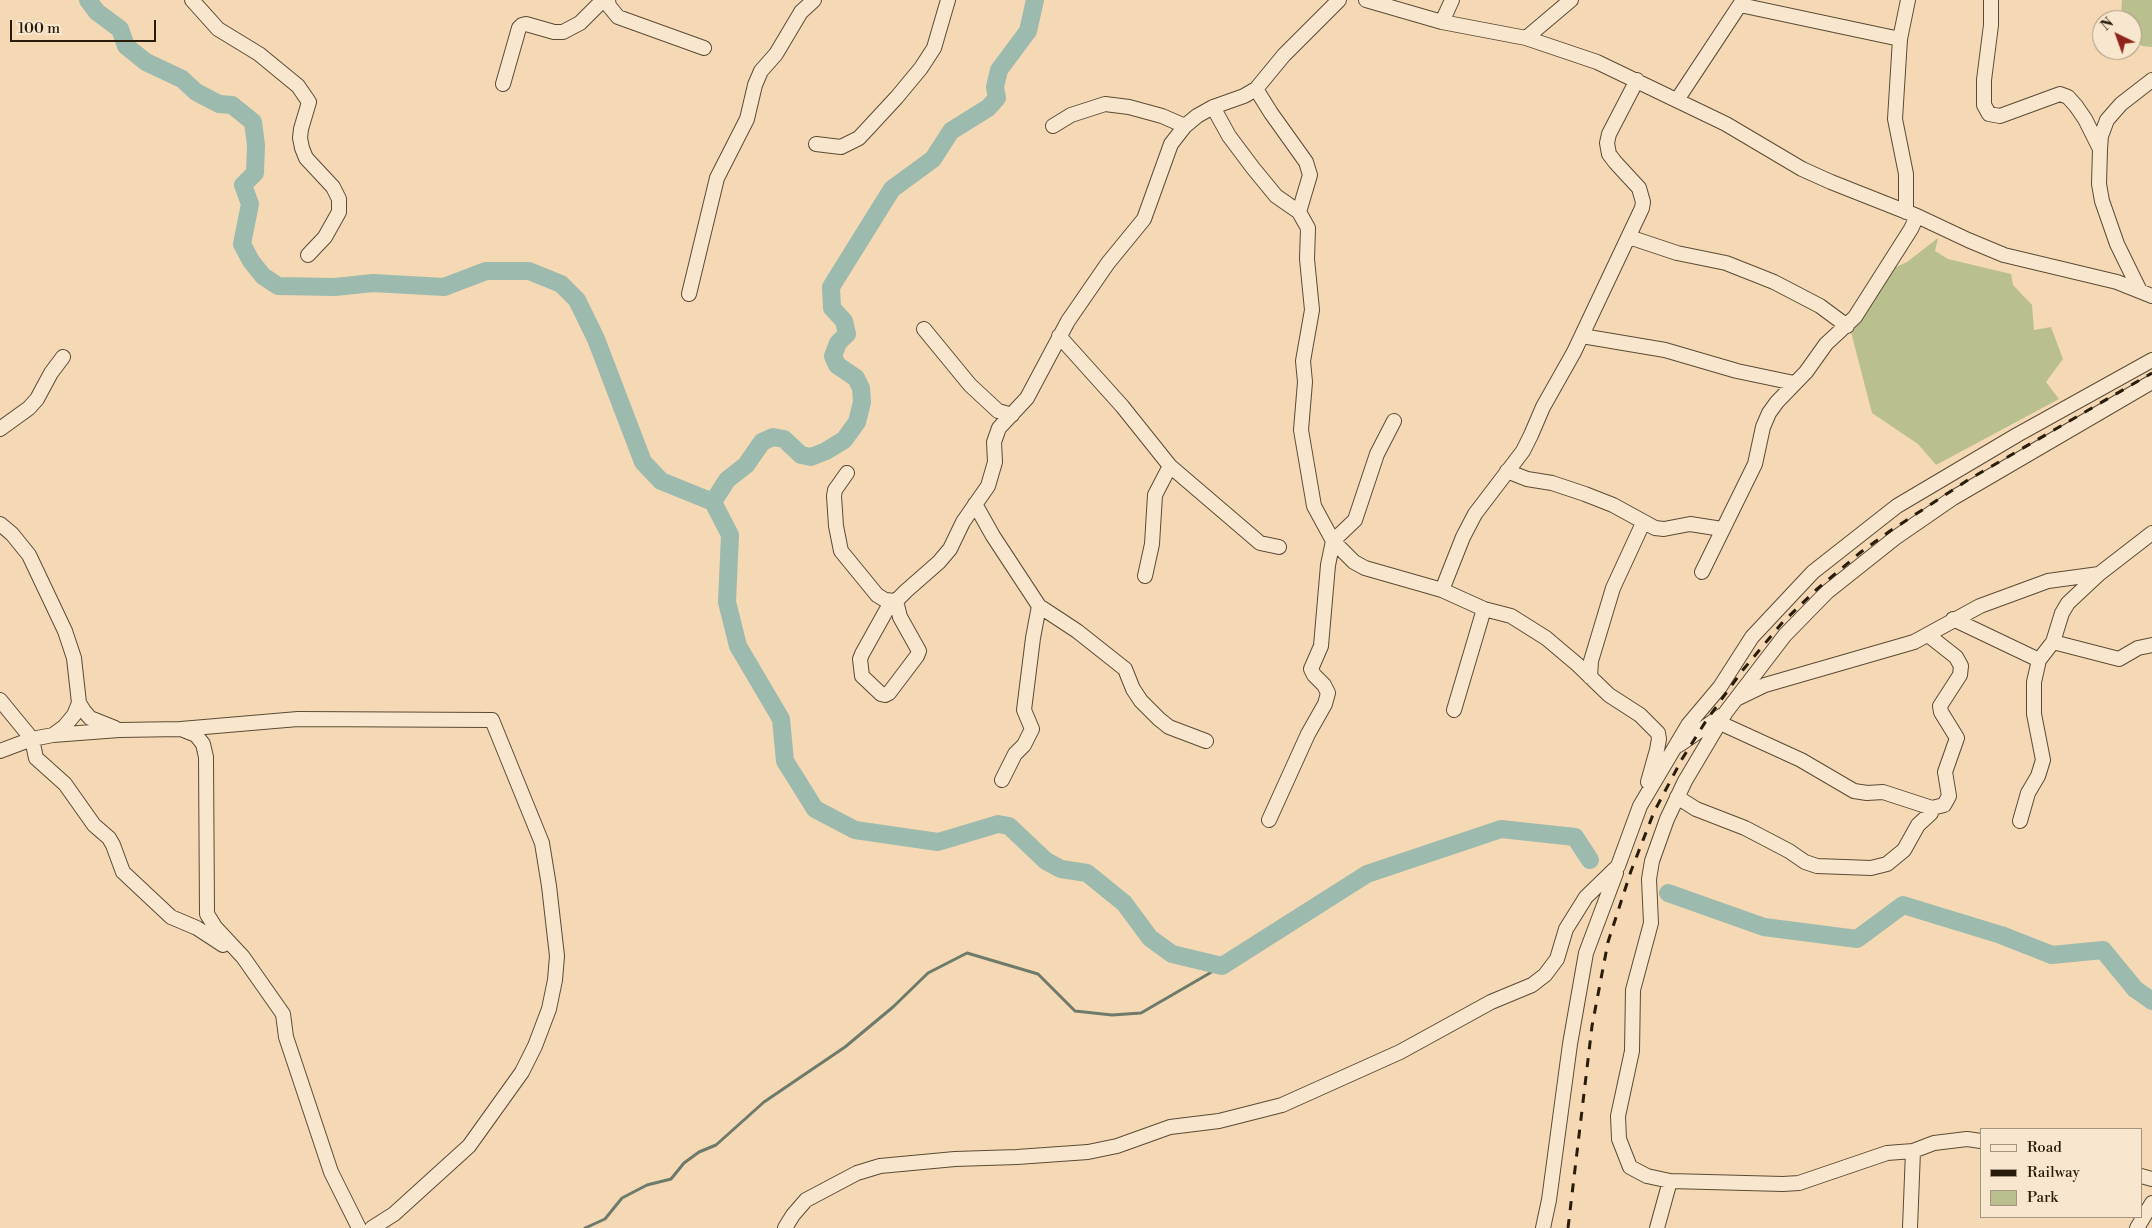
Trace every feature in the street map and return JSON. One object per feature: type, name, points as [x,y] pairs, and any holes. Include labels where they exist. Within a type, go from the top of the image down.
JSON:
[{"type":"street","points":[[192,0],[218,29],[259,54],[298,86],[309,102],[300,138],[302,148],[306,158],[334,188],[339,199],[339,212],[324,237],[308,255]]},
{"type":"street","points":[[503,84],[519,28],[522,25],[526,24],[554,32],[563,32],[580,23],[603,0]]},
{"type":"street","points":[[608,0],[609,6],[618,17],[704,48]]},
{"type":"street","points":[[690,294],[717,178],[747,119],[755,85],[761,71],[776,54],[801,12],[814,0]]},
{"type":"street","points":[[816,144],[830,147],[840,146],[859,138],[897,97],[921,68],[934,48],[948,0]]},
{"type":"street","points":[[896,601],[900,617],[919,651],[889,694],[885,695],[881,694],[862,676],[860,660],[886,611],[896,601],[939,562],[950,549],[974,504],[988,486],[993,474],[996,435],[999,428],[1027,398],[1059,336],[1089,290],[1144,218],[1171,144],[1185,126],[1197,116],[1213,107],[1244,96],[1256,89],[1284,56],[1338,0]]},
{"type":"street","points":[[1366,0],[1442,22],[1526,38],[1597,62],[1726,124],[1802,169],[1911,214],[1958,236],[2004,254],[2117,282],[2149,294]]},
{"type":"street","points":[[1442,22],[1452,0]]},
{"type":"street","points":[[1526,38],[1571,0]]},
{"type":"street","points":[[1702,572],[1755,464],[1763,427],[1769,413],[1794,383],[1806,372],[1826,344],[1847,326],[1862,308],[1911,214],[1906,174],[1895,119],[1900,38],[1908,0]]},
{"type":"street","points":[[1991,0],[1991,26],[1984,80],[1984,106],[1989,114],[2000,116],[2060,94],[2068,97],[2085,119],[2100,149]]},
{"type":"street","points":[[1678,100],[1742,2],[1900,38]]},
{"type":"street","points":[[1442,590],[1463,537],[1475,514],[1531,435],[1543,408],[1582,336],[1642,208],[1642,195],[1635,183],[1609,154],[1607,144],[1609,134],[1637,80]]},
{"type":"street","points":[[2149,294],[2117,244],[2102,201],[2100,149],[2101,136],[2107,120],[2121,104],[2152,80]]},
{"type":"street","points":[[1256,89],[1306,162],[1310,175],[1300,212]]},
{"type":"street","points":[[1053,126],[1071,115],[1105,104],[1129,107],[1162,116],[1185,126]]},
{"type":"street","points":[[1213,107],[1229,136],[1276,196],[1300,212],[1308,228],[1307,259],[1312,310],[1303,361],[1305,389],[1301,430],[1314,506],[1333,541],[1354,562],[1365,568],[1442,590],[1484,609],[1511,616],[1526,624],[1546,638],[1609,696],[1640,715],[1658,734],[1658,750],[1640,806],[1586,952],[1569,1053],[1549,1200],[1543,1228]]},
{"type":"street","points":[[1629,237],[1677,253],[1726,263],[1774,282],[1820,306],[1847,326]]},
{"type":"street","points":[[924,328],[970,385],[998,411],[1012,415]]},
{"type":"street","points":[[1059,336],[1122,406],[1170,466],[1260,543],[1279,547]]},
{"type":"street","points":[[1582,336],[1665,350],[1737,371],[1794,383]]},
{"type":"street","points":[[0,429],[29,408],[37,399],[63,357]]},
{"type":"street","points":[[1640,806],[1691,721],[1720,686],[1752,637],[1827,559],[1897,506],[2017,435],[2152,360]]},
{"type":"street","points":[[1980,1141],[1967,1140],[1934,1143],[1913,1152],[1887,1153],[1799,1183],[1670,1181],[1647,1176],[1630,1167],[1619,1139],[1618,1116],[1632,1051],[1633,990],[1651,923],[1649,879],[1660,837],[1694,763],[1734,700],[1785,635],[1827,592],[1853,570],[1953,498],[2152,382]]},
{"type":"street","points":[[1269,820],[1308,734],[1325,704],[1328,694],[1324,684],[1314,675],[1311,669],[1321,646],[1328,565],[1333,541],[1355,520],[1377,454],[1394,421]]},
{"type":"street","points":[[1144,576],[1152,544],[1155,495],[1170,466]]},
{"type":"street","points":[[1507,471],[1526,479],[1561,486],[1585,494],[1613,505],[1655,528],[1664,529],[1690,524],[1722,529]]},
{"type":"street","points":[[847,473],[835,490],[834,496],[836,526],[841,551],[877,595],[885,600],[896,601]]},
{"type":"street","points":[[974,504],[1039,606],[1077,631],[1124,669],[1141,701],[1159,719],[1169,727],[1206,741]]},
{"type":"street","points":[[1590,677],[1591,661],[1613,588],[1643,523]]},
{"type":"street","points":[[0,524],[12,534],[29,556],[65,631],[74,658],[80,703],[90,718],[119,730]]},
{"type":"street","points":[[2020,821],[2028,793],[2038,776],[2043,760],[2034,714],[2034,682],[2039,660],[2053,642],[2062,613],[2078,592],[2152,533]]},
{"type":"street","points":[[1734,700],[1765,685],[1914,642],[1953,619],[1991,601],[2048,581],[2099,574]]},
{"type":"street","points":[[1002,780],[1032,729],[1024,710],[1039,606]]},
{"type":"street","points":[[1454,710],[1484,609]]},
{"type":"street","points":[[1953,619],[2039,660]]},
{"type":"street","points":[[1723,718],[1854,791],[1867,793],[1883,792],[1932,808],[1944,805],[1948,801],[1949,796],[1945,772],[1957,738],[1941,712],[1940,706],[1962,671],[1956,657],[1928,634]]},
{"type":"street","points":[[2053,642],[2114,659],[2124,657],[2138,648],[2152,645]]},
{"type":"street","points":[[0,700],[32,739],[36,758],[65,784],[94,825],[113,845],[124,872],[163,911],[213,938],[250,968]]},
{"type":"street","points":[[53,735],[64,727],[74,715],[80,703]]},
{"type":"street","points":[[1674,749],[1723,718]]},
{"type":"street","points":[[0,751],[32,739],[53,735],[119,730],[181,730],[298,719],[492,720],[542,843],[557,956],[555,980],[549,1009],[535,1046],[522,1072],[469,1146],[394,1214],[372,1228]]},
{"type":"street","points":[[181,730],[196,735],[202,744],[206,757],[207,914],[215,927],[250,968],[283,1014],[286,1037],[312,1118],[322,1139],[332,1172],[359,1228]]},
{"type":"street","points":[[1677,797],[1696,810],[1745,828],[1817,866],[1859,866],[1871,868],[1887,864],[1904,850],[1918,825],[1930,813],[1932,808]]},
{"type":"street","points":[[785,1228],[806,1200],[857,1174],[880,1166],[956,1159],[1088,1152],[1117,1146],[1170,1128],[1219,1121],[1282,1105],[1400,1052],[1491,1002],[1532,986],[1545,975],[1556,959],[1566,928],[1586,897],[1618,866]]},
{"type":"street","points":[[1910,1228],[1913,1152]]},
{"type":"street","points":[[1657,1228],[1670,1181]]},
{"type":"street","points":[[2138,1228],[2152,1203]]},
{"type":"green space","points":[[2122,0],[2152,0],[2152,47],[2142,46],[2142,10],[2122,10]]},
{"type":"green space","points":[[1938,238],[1935,251],[1948,259],[2011,274],[2013,285],[2032,305],[2034,330],[2051,327],[2063,359],[2046,382],[2059,399],[1936,465],[1918,444],[1872,413],[1851,332],[1890,270],[1907,262]]},
{"type":"waterway","points":[[88,0],[97,12],[120,29],[126,46],[146,62],[182,79],[196,92],[219,104],[232,105],[253,122],[256,145],[255,173],[243,185],[250,204],[242,244],[251,261],[263,276],[278,286],[335,287],[373,283],[444,287],[486,271],[529,271],[561,284],[577,300],[596,339],[643,462],[661,481],[713,502],[730,535],[727,602],[738,646],[781,719],[785,761],[815,809],[855,830],[938,842],[998,824],[1009,826],[1046,861],[1061,869],[1087,873],[1124,903],[1150,938],[1172,954],[1222,966],[1367,874],[1501,829],[1575,837],[1590,860]]},
{"type":"waterway","points":[[713,502],[727,480],[746,465],[762,442],[773,437],[784,439],[801,455],[811,457],[826,451],[844,440],[857,422],[862,402],[861,388],[856,378],[837,365],[833,356],[838,343],[847,334],[844,321],[832,308],[831,287],[892,189],[933,159],[951,131],[988,108],[997,98],[995,87],[999,70],[1028,31],[1035,0]]},
{"type":"waterway","points":[[1668,893],[1764,927],[1857,939],[1903,905],[2001,935],[2052,955],[2103,950],[2135,989],[2152,1001]]},
{"type":"waterway","points":[[585,1228],[605,1219],[622,1198],[647,1185],[671,1179],[684,1163],[699,1152],[716,1145],[764,1102],[845,1047],[893,1007],[928,973],[967,953],[1038,974],[1075,1011],[1112,1015],[1141,1013],[1222,966]]},
{"type":"railway","points":[[1568,1228],[1592,1026],[1608,942],[1631,871],[1654,812],[1682,759],[1706,721],[1742,671],[1782,623],[1816,590],[1861,552],[1968,480],[2152,373]]}]
